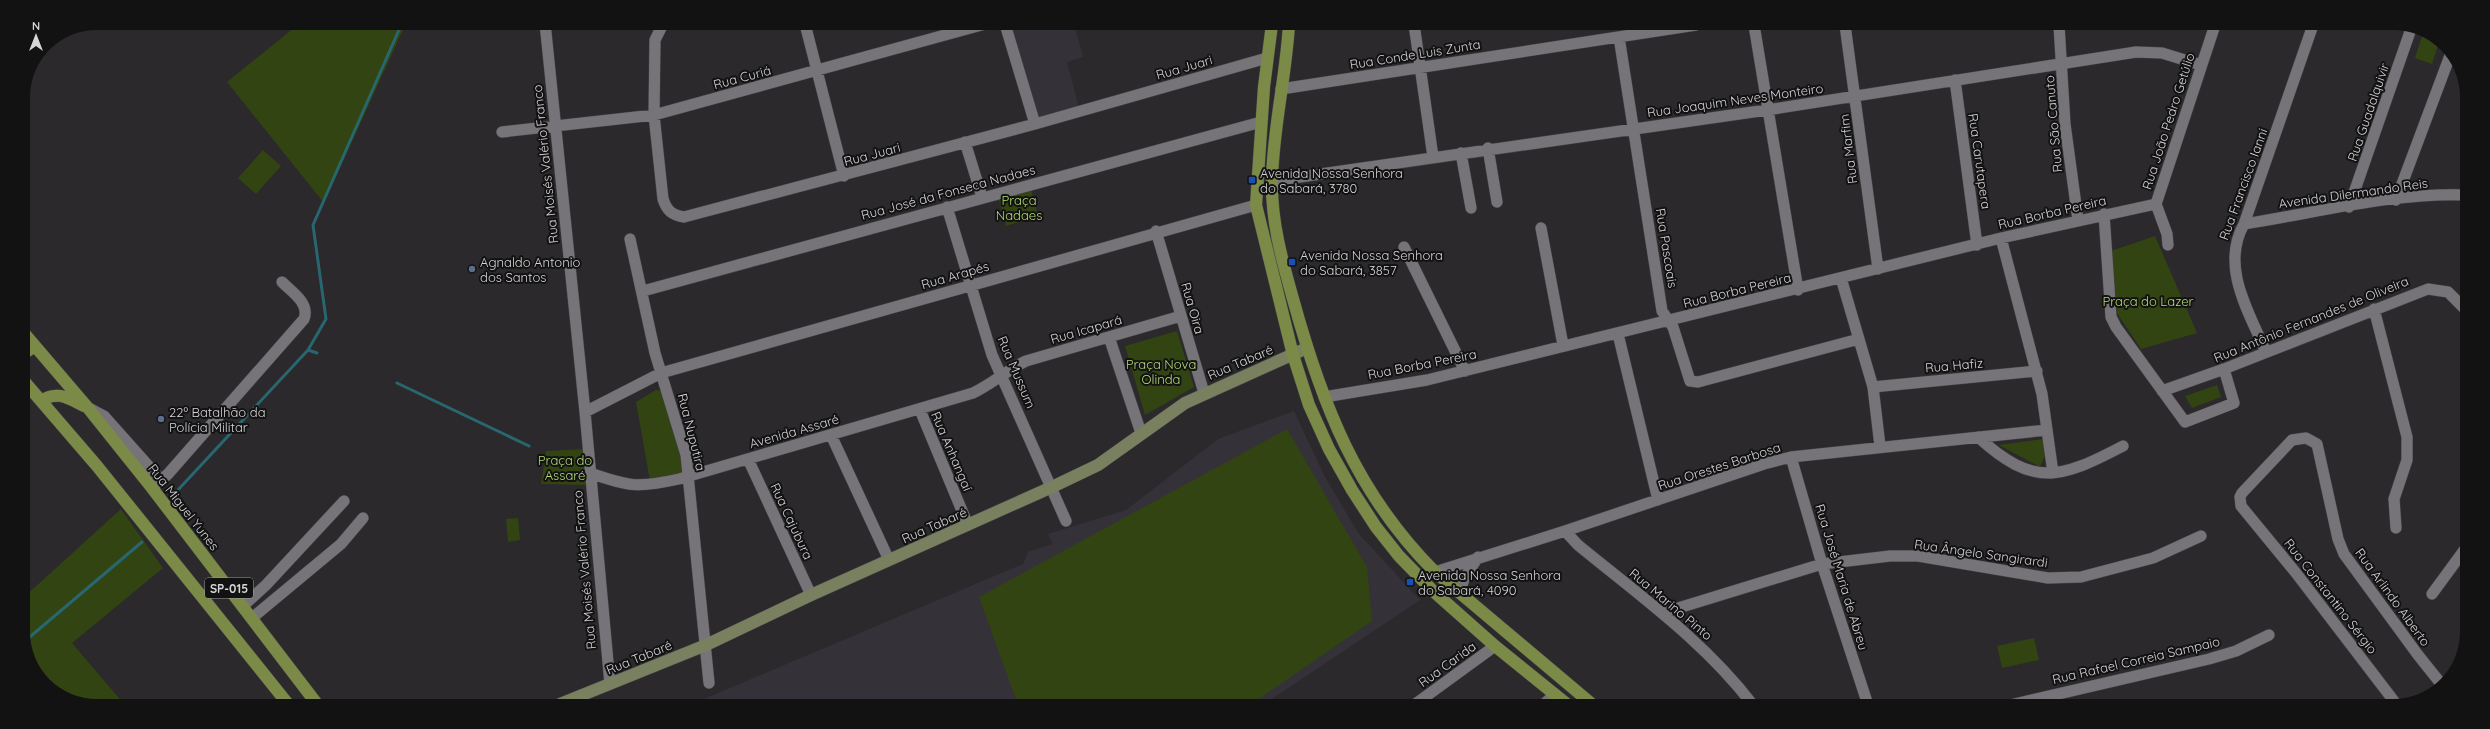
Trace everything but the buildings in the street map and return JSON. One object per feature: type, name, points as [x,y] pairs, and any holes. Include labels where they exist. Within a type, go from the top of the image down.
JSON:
[{"type":"main road","points":[[1271,30],[1261,122],[1256,205],[1293,355],[1309,405],[1329,449],[1376,527],[1400,556],[1433,591],[1495,646],[1561,699]]},
{"type":"main road","points":[[1288,30],[1272,181],[1278,243],[1308,348],[1324,397],[1342,443],[1365,484],[1392,525],[1434,572],[1460,592],[1586,699]]},
{"type":"main road","name":"Rua Miguel Yunes","points":[[30,340],[88,408],[160,481],[243,606],[313,699]]},
{"type":"main road","points":[[30,349],[35,346]]},
{"type":"main road","name":"SP-015","points":[[30,388],[97,466],[284,699]]},
{"type":"main road","points":[[41,401],[53,395],[60,394],[88,408]]},
{"type":"street","name":"Rua Moisés Valério Franco","points":[[546,30],[585,412],[610,684]]},
{"type":"street","name":"Rua Juari","points":[[660,30],[655,40],[654,115],[663,200],[667,210],[675,216],[694,216],[844,176],[1035,124],[1267,58]]},
{"type":"street","points":[[806,30],[844,176]]},
{"type":"street","name":"Rua Curiá","points":[[502,132],[654,115],[963,30]]},
{"type":"street","points":[[1007,30],[1035,124]]},
{"type":"street","points":[[1415,30],[1433,157]]},
{"type":"street","name":"Rua Conde Luis Zunta","points":[[1281,89],[1664,30]]},
{"type":"street","points":[[1755,30],[1798,290]]},
{"type":"street","name":"Rua Marfim","points":[[1846,30],[1878,269]]},
{"type":"street","name":"Rua São Canuto","points":[[2059,30],[2065,124],[2078,220]]},
{"type":"street","name":"Rua João Pedro Getúlio","points":[[2156,204],[2213,30]]},
{"type":"street","name":"Rua Francisco Ianni","points":[[2266,352],[2239,288],[2235,271],[2235,245],[2244,224],[2311,30]]},
{"type":"street","name":"Rua Guadalquivir","points":[[2349,207],[2410,32]]},
{"type":"street","name":"Rua Pascoais","points":[[1619,37],[1662,311],[1668,322],[1673,327],[1688,377],[1694,382],[1859,339]]},
{"type":"street","name":"Rua Joaquim Neves Monteiro","points":[[1272,181],[1488,148],[1767,110],[2062,62],[2144,52],[2162,53],[2201,65]]},
{"type":"street","points":[[2396,200],[2449,59]]},
{"type":"street","name":"Rua Carutapera","points":[[1955,80],[1977,244]]},
{"type":"street","name":"Rua José da Fonseca Nadaes","points":[[643,291],[982,197],[1261,122]]},
{"type":"street","points":[[965,142],[982,197]]},
{"type":"street","points":[[1488,148],[1497,202]]},
{"type":"street","points":[[1461,153],[1471,208]]},
{"type":"street","name":"Avenida Dilermando Reis","points":[[2244,224],[2396,200],[2443,194],[2460,195]]},
{"type":"street","points":[[2156,204],[2167,234],[2168,246]]},
{"type":"street","name":"Rua Borba Pereira","points":[[1324,397],[1427,380],[1563,345],[1618,334],[1798,290],[2001,238],[2104,214],[2156,204]]},
{"type":"street","name":"Rua Arapés","points":[[585,412],[661,373],[1156,231],[1256,205]]},
{"type":"street","name":"Rua Mussum","points":[[947,207],[972,285],[992,355],[1066,521]]},
{"type":"street","points":[[2104,214],[2112,317],[2116,327],[2183,420],[2189,422],[2234,403],[2224,370]]},
{"type":"street","points":[[1541,228],[1563,345]]},
{"type":"street","name":"Rua Oira","points":[[1156,231],[1204,393]]},
{"type":"street","points":[[2001,238],[2037,371],[2048,430],[2052,473]]},
{"type":"street","name":"Rua Nuputira","points":[[630,239],[661,373],[686,455],[697,581],[706,645],[709,683]]},
{"type":"street","points":[[1404,248],[1464,371]]},
{"type":"street","points":[[1841,278],[1873,387],[1880,446]]},
{"type":"street","points":[[160,481],[304,319],[306,308],[303,302],[282,282]]},
{"type":"street","name":"Rua Antônio Fernandes de Oliveira","points":[[2162,391],[2224,370],[2428,288],[2448,292],[2460,304]]},
{"type":"street","points":[[2374,309],[2408,443],[2407,460],[2394,499],[2396,528]]},
{"type":"street","name":"Rua Icapará","points":[[1002,376],[1026,360],[1181,316]]},
{"type":"street","points":[[1618,334],[1658,500]]},
{"type":"street","points":[[1109,337],[1141,433]]},
{"type":"street","name":"Rua Tabaré","points":[[572,699],[706,645],[810,595],[1052,487],[1098,465],[1141,433],[1204,393],[1308,348]]},
{"type":"street","name":"Rua Hafiz","points":[[1873,387],[2037,371]]},
{"type":"street","name":"Avenida Assaré","points":[[590,473],[623,484],[639,486],[689,476],[920,410],[973,393],[1002,376]]},
{"type":"street","name":"Rua Anhangaí","points":[[920,410],[968,525]]},
{"type":"street","name":"Rua Orestes Barbosa","points":[[1434,572],[1565,531],[1764,464],[1790,457],[1880,446],[2048,430]]},
{"type":"street","points":[[831,435],[889,560]]},
{"type":"street","points":[[1978,437],[2013,465],[2029,470],[2052,473],[2071,470],[2088,464],[2123,446]]},
{"type":"street","name":"Rua Arlindo Alberto","points":[[2241,506],[2240,497],[2242,494],[2276,455],[2292,440],[2299,438],[2313,440],[2320,450],[2330,505],[2344,554],[2438,681]]},
{"type":"street","name":"Rua José Maria de Abreu","points":[[1790,457],[1822,564],[1866,699]]},
{"type":"street","name":"Rua Cajubura","points":[[748,459],[810,595]]},
{"type":"street","points":[[243,606],[266,585],[344,501]]},
{"type":"street","name":"Rua Constantino Sérgio","points":[[2241,506],[2296,573],[2392,699]]},
{"type":"street","points":[[252,618],[341,544],[364,518]]},
{"type":"street","name":"Rua Marino Pinto","points":[[1565,531],[1578,545],[1662,613],[1703,649],[1735,682],[1748,699]]},
{"type":"street","name":"Rua Ângelo Sangirardi","points":[[1662,613],[1822,564],[1890,556],[1918,556],[2041,577],[2080,577],[2153,558],[2201,536]]},
{"type":"street","points":[[2432,594],[2460,556]]},
{"type":"street","points":[[1460,592],[1464,579],[1478,557]]},
{"type":"street","name":"Rua Rafael Correia Sampaio","points":[[2036,699],[2209,659],[2236,651],[2269,635]]},
{"type":"street","name":"Rua Carida","points":[[1422,699],[1495,646]]},
{"type":"street","points":[[1550,699],[1555,694]]},
{"type":"shaded area","points":[[1010,30],[1076,30],[1083,57],[1067,62],[1079,108],[1038,120]]},
{"type":"shaded area","points":[[1294,411],[1325,477],[1359,534],[1420,600],[1272,699],[704,699],[1023,564],[1028,552],[1053,544],[1048,534],[1126,510],[1218,439]]},
{"type":"green space","points":[[291,30],[403,30],[324,203],[227,82]]},
{"type":"green space","points":[[2422,37],[2437,47],[2432,64],[2415,58]]},
{"type":"green space","points":[[263,150],[281,166],[256,194],[238,178]]},
{"type":"green space","name":"Praça Nadaes","points":[[1031,189],[1038,216],[1006,226],[999,200]]},
{"type":"green space","name":"Praça do Lazer","points":[[2155,236],[2197,333],[2141,349],[2117,313],[2111,251]]},
{"type":"green space","name":"Praça Nova Olinda","points":[[1177,331],[1194,387],[1145,415],[1125,346]]},
{"type":"green space","points":[[2217,385],[2221,397],[2192,408],[2185,396]]},
{"type":"green space","points":[[656,390],[662,391],[683,466],[681,475],[650,481],[636,402]]},
{"type":"green space","points":[[1287,429],[1367,567],[1372,621],[1259,699],[1016,699],[979,597]]},
{"type":"green space","points":[[2044,439],[2046,454],[2040,467],[1999,445]]},
{"type":"green space","name":"Praça do Assaré","points":[[586,449],[589,485],[541,484],[546,451]]},
{"type":"green space","points":[[121,509],[163,568],[72,643],[120,699],[80,697],[63,690],[47,676],[39,666],[31,645],[30,592]]},
{"type":"green space","points":[[518,518],[520,540],[508,542],[506,519]]},
{"type":"green space","points":[[2034,638],[2039,660],[2002,668],[1997,646]]},
{"type":"waterway","points":[[308,350],[326,319],[313,225],[399,30]]},
{"type":"waterway","points":[[177,491],[308,350],[317,353]]},
{"type":"waterway","points":[[397,383],[529,446]]},
{"type":"waterway","points":[[30,637],[142,542]]},
{"type":"place","name":"Avenida Nossa Senhora do Sabará, 3780","points":[[1252,180]]},
{"type":"place","name":"Avenida Nossa Senhora do Sabará, 3857","points":[[1292,262]]},
{"type":"place","name":"Agnaldo Antonio dos Santos","points":[[472,269]]},
{"type":"place","name":"22º Batalhão da Polícia Militar","points":[[161,419]]},
{"type":"place","name":"Avenida Nossa Senhora do Sabará, 4090","points":[[1410,582]]}]
